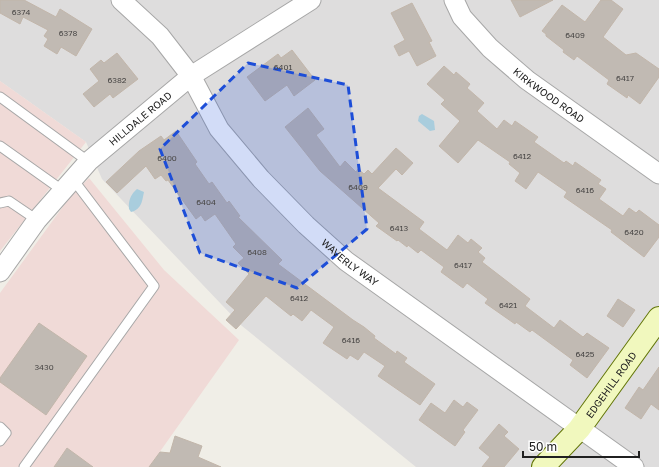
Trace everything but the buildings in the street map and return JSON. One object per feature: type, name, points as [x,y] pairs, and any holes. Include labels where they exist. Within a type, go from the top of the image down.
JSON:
[{"type":"street","name":"WAVERLY WAY","points":[[121,0],[160,36],[192,76],[219,129],[261,179],[306,225],[346,261],[634,467]]},
{"type":"street","name":"HILLDALE ROAD","points":[[0,272],[37,220],[67,184],[89,162],[192,76],[311,0]]},
{"type":"street","name":"KIRKWOOD ROAD","points":[[454,0],[462,17],[485,42],[527,80],[659,174]]},
{"type":"street","name":"EDGEHILL ROAD","points":[[543,467],[580,428],[659,318]]},
{"type":"lane","points":[[0,97],[89,162]]},
{"type":"lane","points":[[0,146],[67,184],[154,286],[24,467]]},
{"type":"lane","points":[[0,203],[9,201],[37,220]]},
{"type":"lane","points":[[0,427],[6,433],[0,441]]},
{"type":"highlighted area","points":[[248,63],[348,85],[367,229],[297,288],[200,253],[160,149]]},
{"type":"shaded area","points":[[0,0],[659,0],[659,467],[416,467],[242,326],[102,179],[86,142],[0,81]]},
{"type":"shaded area","points":[[0,81],[86,142],[0,251]]},
{"type":"shaded area","points":[[89,178],[164,270],[239,340],[149,467],[0,467],[0,293],[70,197]]},
{"type":"water","points":[[422,114],[434,121],[435,130],[430,131],[418,121],[419,116]]},
{"type":"water","points":[[137,189],[144,192],[142,201],[135,211],[131,212],[129,209],[130,200],[133,193]]}]
